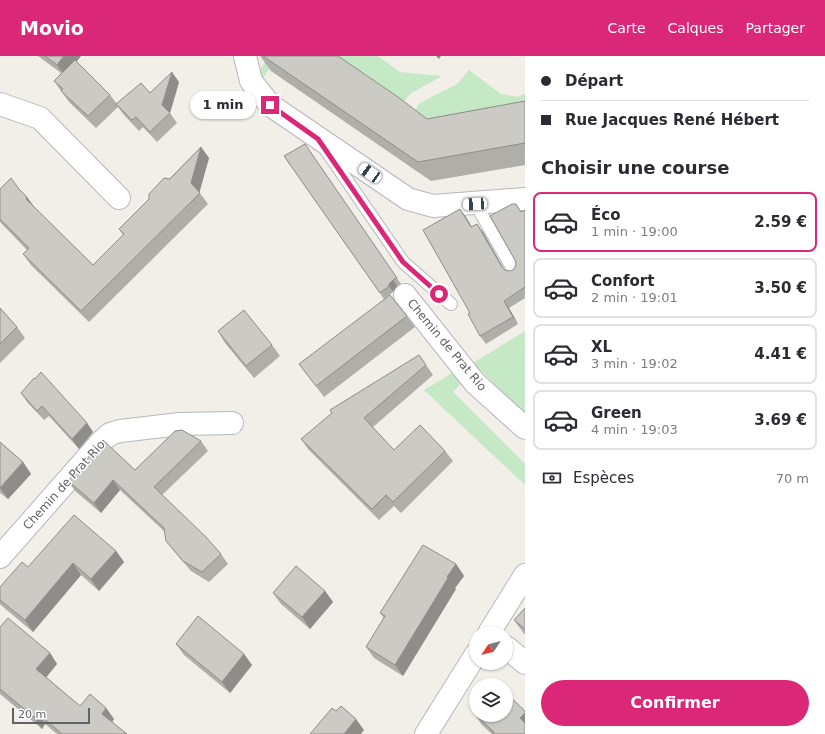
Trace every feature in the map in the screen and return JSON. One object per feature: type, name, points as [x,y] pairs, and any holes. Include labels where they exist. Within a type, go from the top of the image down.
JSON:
[{"type":"street","points":[[245,56],[251,81],[270,105],[408,199],[433,206],[525,199]]},
{"type":"street","points":[[0,104],[40,118],[119,198]]},
{"type":"street","name":"Chemin de Prat Rio","points":[[405,295],[475,383],[525,428]]},
{"type":"street","name":"Chemin de Prat Rio","points":[[0,557],[102,441],[110,434],[120,431],[180,424],[232,422]]},
{"type":"street","points":[[494,626],[525,575]]},
{"type":"street","points":[[513,653],[525,664]]},
{"type":"street","points":[[426,734],[469,665]]},
{"type":"lane","points":[[318,139],[403,262],[451,304]]},
{"type":"lane","points":[[475,204],[514,271]]},
{"type":"green space","points":[[269,56],[278,56],[263,78],[257,74]]},
{"type":"green space","points":[[328,56],[378,56],[400,72],[442,76],[411,93],[401,105]]},
{"type":"green space","points":[[469,70],[501,94],[518,97],[525,93],[525,120],[441,135],[412,114],[420,103],[457,84]]},
{"type":"green space","points":[[525,331],[525,414],[473,363]]},
{"type":"green space","points":[[452,373],[461,383],[453,392],[525,464],[525,485],[424,390]]},
{"type":"building","points":[[45,56],[64,56],[57,65]]},
{"type":"building","points":[[263,56],[338,56],[398,97],[427,119],[525,101],[525,143],[418,162]]},
{"type":"building","points":[[75,60],[110,95],[88,116],[61,91],[63,89],[54,81]]},
{"type":"building","points":[[172,72],[162,105],[170,113],[150,132],[136,117],[132,120],[116,104],[141,83],[150,93]]},
{"type":"building","points":[[305,144],[397,278],[380,293],[284,156]]},
{"type":"building","points":[[201,147],[191,183],[200,193],[81,311],[23,254],[29,248],[0,219],[0,189],[11,178],[27,197],[26,199],[93,265],[124,234],[119,229],[149,199],[149,194],[164,178],[170,179]]},
{"type":"building","points":[[512,204],[516,204],[521,212],[525,210],[525,287],[504,301],[513,317],[480,336],[468,314],[470,313],[423,230],[460,209],[471,227],[477,224],[502,267],[505,270],[513,270],[516,264],[515,260],[490,216]]},
{"type":"building","points":[[390,295],[407,316],[316,386],[299,364]]},
{"type":"building","points":[[0,308],[17,327],[0,344]]},
{"type":"building","points":[[244,310],[272,345],[246,366],[218,331]]},
{"type":"building","points":[[419,355],[426,365],[364,418],[394,450],[420,425],[445,451],[393,502],[386,495],[372,509],[301,439],[332,413],[330,410]]},
{"type":"building","points":[[41,372],[87,423],[72,439],[42,406],[37,411],[21,393]]},
{"type":"building","points":[[182,430],[201,441],[154,487],[206,537],[221,554],[202,572],[183,561],[166,541],[164,528],[113,480],[94,503],[68,481],[103,440],[135,470],[175,431]]},
{"type":"building","points":[[0,442],[23,462],[0,488]]},
{"type":"building","points":[[74,515],[116,551],[91,579],[73,563],[25,620],[0,600],[0,587],[22,562],[28,567]]},
{"type":"building","points":[[423,545],[456,564],[395,665],[366,647],[385,616],[380,613]]},
{"type":"building","points":[[296,566],[325,591],[302,617],[273,593]]},
{"type":"building","points":[[525,608],[525,629],[514,620]]},
{"type":"building","points":[[198,616],[244,654],[222,682],[176,644]]},
{"type":"building","points":[[8,618],[50,653],[36,669],[80,706],[90,694],[106,708],[102,714],[127,734],[62,734],[38,713],[34,717],[0,689],[0,627]]},
{"type":"building","points":[[513,700],[525,711],[520,718],[525,723],[525,734],[493,734],[494,732],[483,722],[513,722]]},
{"type":"building","points":[[341,706],[356,719],[344,734],[310,734],[332,708],[336,711]]},
{"type":"route","points":[[270,105],[318,139],[403,262],[439,294]]}]
